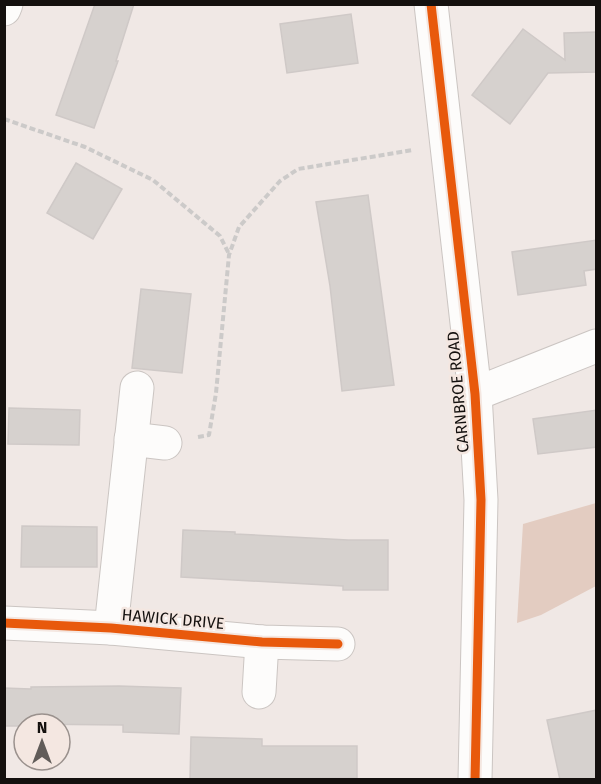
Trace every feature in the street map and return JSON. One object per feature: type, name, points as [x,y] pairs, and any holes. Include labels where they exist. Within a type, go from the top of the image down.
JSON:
[{"type":"street","points":[[4,9],[6,4]]},
{"type":"street","name":"CARNBROE ROAD","points":[[431,4],[475,394],[481,500],[475,780]]},
{"type":"street","points":[[475,394],[597,346]]},
{"type":"street","name":"HAWICK DRIVE","points":[[111,628],[137,388]]},
{"type":"street","points":[[131,439],[165,442]]},
{"type":"street","name":"HAWICK DRIVE","points":[[4,623],[111,628],[261,642],[338,644]]},
{"type":"street","points":[[259,692],[261,642]]},
{"type":"path","points":[[4,118],[85,147],[153,180],[220,236],[229,255]]},
{"type":"path","points":[[165,442],[209,435],[216,393],[229,255],[239,228],[280,181],[298,170],[446,144]]},
{"type":"shaded area","points":[[596,503],[596,586],[541,615],[517,623],[523,524]]},
{"type":"building","points":[[95,4],[134,4],[116,61],[118,61],[94,128],[56,115]]},
{"type":"building","points":[[351,14],[358,63],[287,73],[280,24]]},
{"type":"building","points":[[523,29],[565,60],[564,33],[597,32],[597,72],[548,73],[510,124],[472,95]]},
{"type":"building","points":[[76,163],[122,189],[93,239],[47,213]]},
{"type":"building","points":[[368,195],[394,385],[342,391],[330,286],[316,202]]},
{"type":"building","points":[[597,240],[597,269],[584,271],[586,285],[518,295],[512,252]]},
{"type":"building","points":[[141,289],[191,294],[182,373],[132,368]]},
{"type":"building","points":[[9,408],[80,410],[79,445],[8,444]]},
{"type":"building","points":[[597,410],[597,447],[538,454],[533,419]]},
{"type":"building","points":[[22,526],[97,527],[97,567],[21,567]]},
{"type":"building","points":[[183,530],[348,540],[388,540],[388,590],[343,590],[343,586],[181,577]]},
{"type":"building","points":[[31,687],[181,688],[179,734],[123,732],[123,725],[72,724],[72,712],[12,712],[12,726],[4,726],[4,688],[31,689]]},
{"type":"building","points":[[597,710],[597,780],[560,780],[547,720]]},
{"type":"building","points":[[191,737],[262,739],[262,746],[357,746],[357,778],[190,780]]},
{"type":"cycle path","points":[[431,4],[475,394],[481,500],[475,780]]},
{"type":"cycle path","points":[[4,623],[111,628],[262,642],[338,644]]}]
